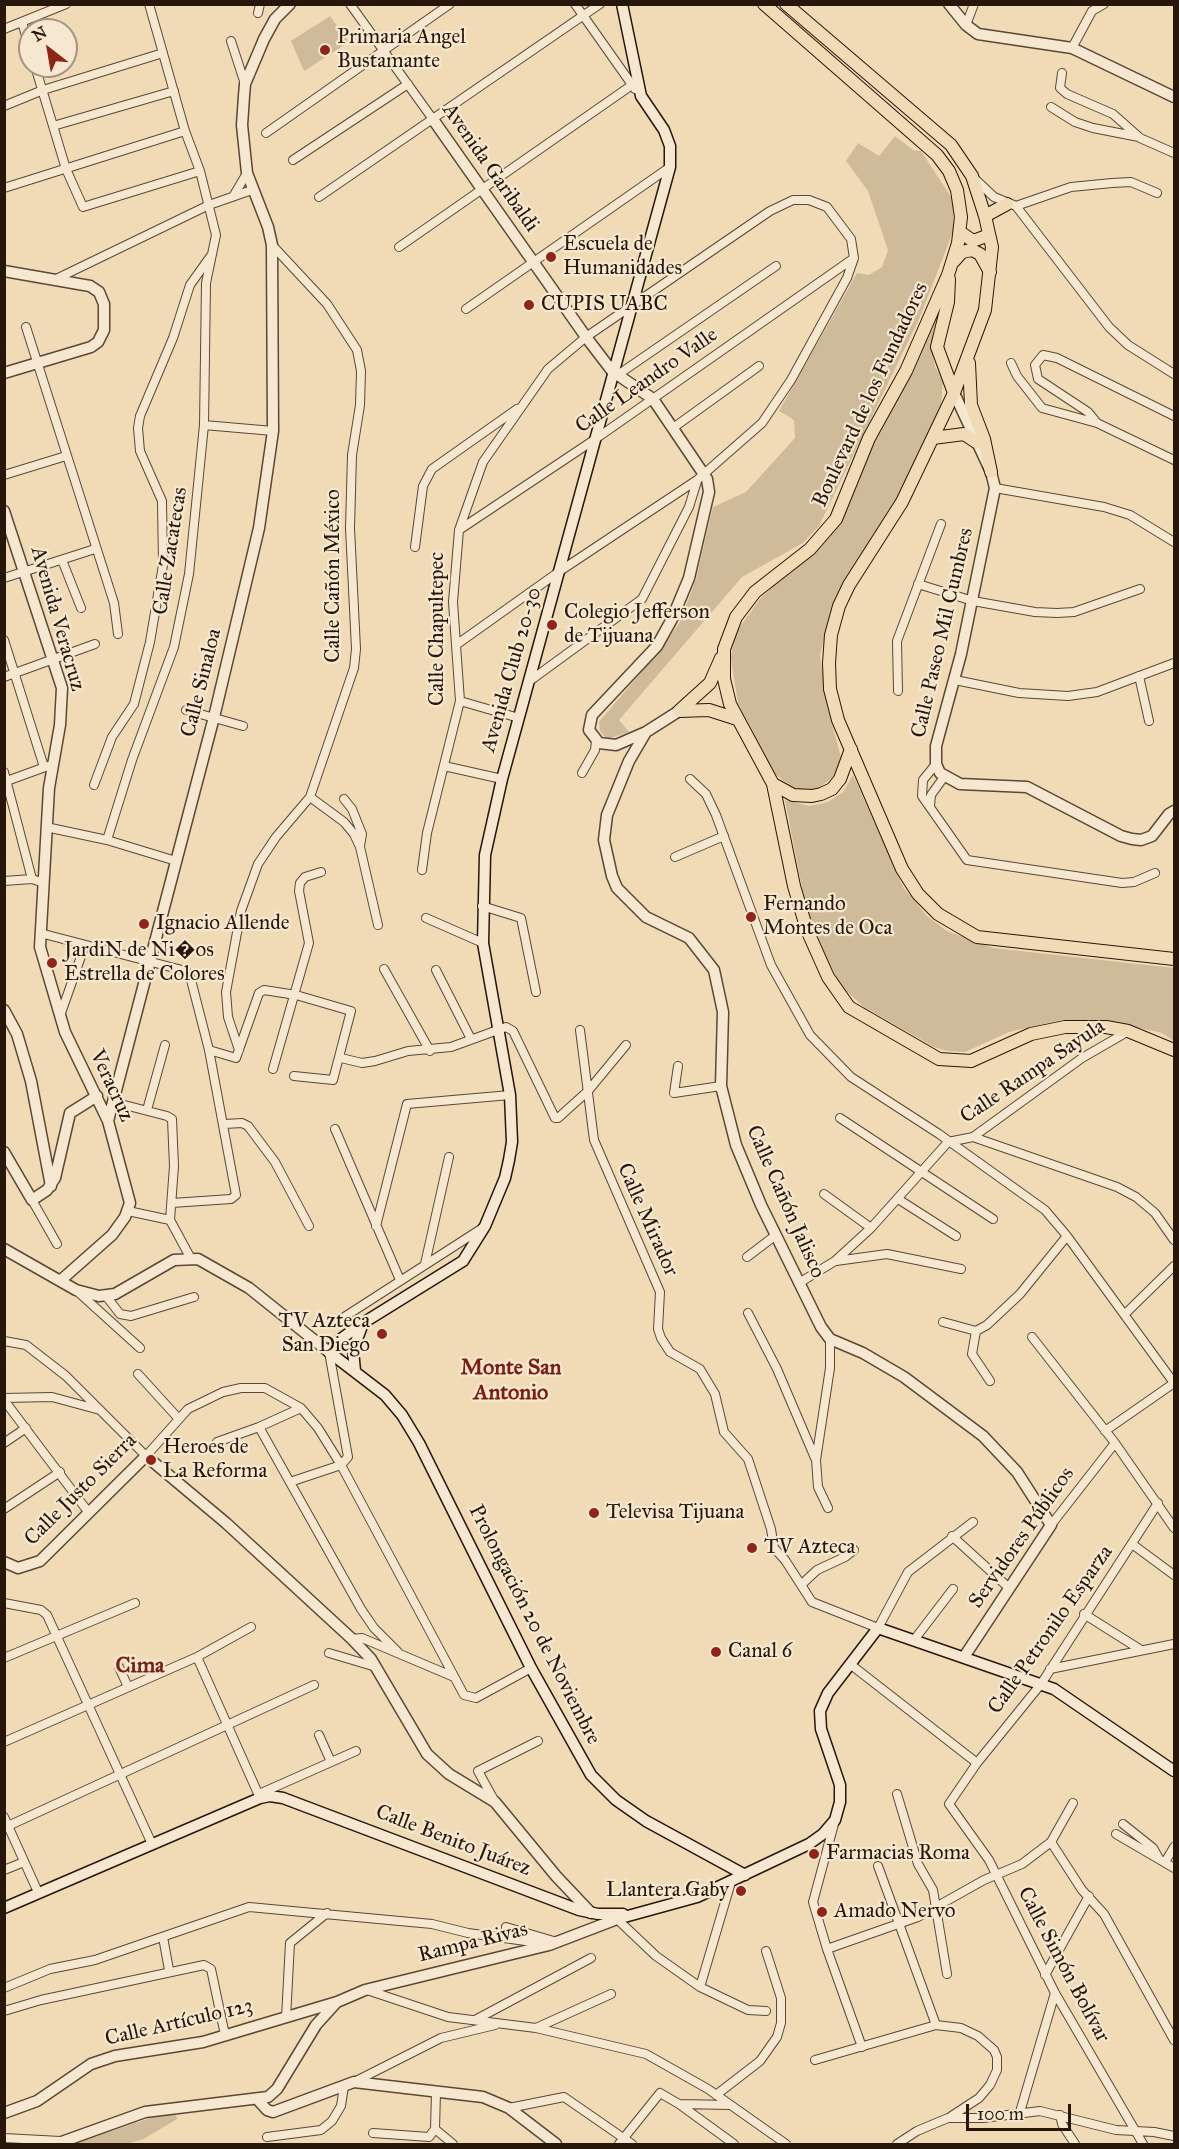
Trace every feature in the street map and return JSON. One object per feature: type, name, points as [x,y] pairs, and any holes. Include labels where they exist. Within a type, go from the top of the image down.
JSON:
[{"type":"main road","name":"Boulevard de los Fundadores","points":[[764,4],[937,155],[949,171],[957,190],[961,217],[960,232],[950,269],[906,371],[869,438],[836,519],[810,549],[755,592],[736,616],[724,649],[724,679],[736,719],[773,784],[794,886],[807,930],[835,989],[859,1014],[925,1053],[954,1062],[971,1061],[1044,1030],[1087,1027],[1128,1031],[1174,1050]]},
{"type":"main road","points":[[786,4],[935,130],[958,154],[972,176],[986,216],[992,247],[985,310],[954,393],[902,502],[849,585],[839,606],[831,635],[830,689],[838,720],[902,869],[918,894],[938,914],[977,937],[1174,959]]},
{"type":"main road","points":[[986,216],[1011,205]]},
{"type":"main road","points":[[960,232],[973,241],[989,235]]},
{"type":"main road","points":[[954,393],[937,347],[949,293],[950,269],[963,252],[972,250],[980,254],[990,273]]},
{"type":"main road","points":[[970,349],[968,387],[970,405],[984,439],[991,472]]},
{"type":"main road","points":[[933,438],[963,434],[976,442]]},
{"type":"main road","points":[[679,711],[710,683],[724,649]]},
{"type":"main road","points":[[679,711],[709,710],[736,719]]},
{"type":"main road","points":[[773,784],[801,797],[821,794],[832,789],[840,779],[851,749]]},
{"type":"street","points":[[32,18],[66,4]]},
{"type":"street","name":"Calle Zacatecas","points":[[107,840],[132,760],[174,647],[189,574],[204,425],[206,283],[216,235],[200,171],[185,131],[149,4]]},
{"type":"street","points":[[245,84],[275,19],[290,4]]},
{"type":"street","name":"Avenida Garibaldi","points":[[350,4],[586,337],[616,372],[653,399],[673,428],[700,477]]},
{"type":"street","points":[[266,133],[450,4]]},
{"type":"street","points":[[575,4],[641,96]]},
{"type":"street","points":[[319,196],[600,4]]},
{"type":"street","points":[[622,4],[641,96]]},
{"type":"street","points":[[949,4],[966,25],[988,37],[1072,48],[1174,97]]},
{"type":"street","points":[[966,25],[974,4]]},
{"type":"street","points":[[1072,48],[1092,11],[1104,4]]},
{"type":"street","points":[[4,29],[18,24]]},
{"type":"street","points":[[231,41],[245,84]]},
{"type":"street","points":[[4,106],[43,90],[163,53]]},
{"type":"street","points":[[1062,73],[1060,88],[1113,114],[1140,138]]},
{"type":"street","points":[[39,78],[66,169],[83,207],[200,171]]},
{"type":"street","name":"Calle Sinaloa","points":[[108,1121],[152,961],[214,717],[259,528],[273,431],[272,245],[268,227],[252,190],[248,173],[242,125],[245,84]]},
{"type":"street","points":[[293,160],[408,84]]},
{"type":"street","points":[[399,247],[632,85]]},
{"type":"street","points":[[53,126],[174,92]]},
{"type":"street","name":"Avenida Club 20-30","points":[[363,1323],[463,1262],[485,1226],[510,1160],[512,1142],[510,1095],[483,943],[482,906],[485,855],[502,778],[531,680],[594,440],[616,372],[631,306],[670,167],[670,146],[664,130],[641,96]]},
{"type":"street","points":[[1051,107],[1075,122],[1140,138],[1174,153]]},
{"type":"street","points":[[4,188],[185,131]]},
{"type":"street","points":[[466,309],[670,167]]},
{"type":"street","points":[[234,196],[248,173]]},
{"type":"street","points":[[972,176],[985,189],[1011,205],[1109,327],[1128,345],[1174,374]]},
{"type":"street","points":[[1011,205],[1071,187],[1112,183],[1131,182],[1157,193]]},
{"type":"street","points":[[56,279],[209,205],[252,190]]},
{"type":"street","name":"Calle Chapultepec","points":[[422,870],[427,833],[460,701],[453,602],[459,531],[483,462],[522,405],[548,369],[586,337],[771,212],[793,200],[809,200],[827,207],[851,239],[854,258]]},
{"type":"street","name":"Calle Cañón México","points":[[237,1054],[228,1017],[226,992],[241,911],[258,864],[310,797],[354,668],[350,528],[352,455],[360,405],[361,371],[357,350],[327,304],[272,245]]},
{"type":"street","points":[[94,785],[112,737],[131,711],[137,694],[158,600],[163,565],[162,501],[140,451],[138,428],[190,285],[211,256]]},
{"type":"street","points":[[456,645],[560,571],[700,477],[748,438],[777,403],[847,278],[854,258]]},
{"type":"street","name":"Calle Leandro Valle","points":[[459,531],[594,440],[854,258]]},
{"type":"street","points":[[616,372],[776,266]]},
{"type":"street","points":[[4,271],[90,286],[99,292],[104,304],[104,330],[98,342],[74,352],[4,373]]},
{"type":"street","points":[[26,327],[114,603],[118,634]]},
{"type":"street","points":[[1097,423],[1088,412],[1045,386],[1038,379],[1035,365],[1043,355],[1057,358],[1174,416]]},
{"type":"street","points":[[1011,363],[1017,376],[1042,408],[1097,423],[1174,460]]},
{"type":"street","points":[[673,428],[759,366]]},
{"type":"street","name":"Calle Paseo Mil Cumbres","points":[[944,777],[936,764],[936,746],[955,681],[995,488],[991,472],[954,393]]},
{"type":"street","points":[[416,547],[423,486],[432,469],[522,405]]},
{"type":"street","points":[[204,425],[273,431]]},
{"type":"street","points":[[4,475],[66,456]]},
{"type":"street","points":[[531,680],[642,599],[689,507],[700,477]]},
{"type":"street","points":[[679,711],[646,732],[616,746],[608,746],[596,741],[589,730],[592,715],[657,646],[689,578],[709,492],[700,477]]},
{"type":"street","points":[[995,488],[1104,507],[1130,515],[1174,542]]},
{"type":"street","name":"Avenida Veracruz","points":[[4,511],[62,688],[63,703],[48,766],[44,883]]},
{"type":"street","points":[[898,691],[897,641],[940,524]]},
{"type":"street","points":[[4,578],[95,549]]},
{"type":"street","points":[[62,560],[81,608]]},
{"type":"street","points":[[918,584],[973,601],[1035,612],[1074,612],[1140,589]]},
{"type":"street","points":[[4,640],[48,766],[6,782]]},
{"type":"street","points":[[4,677],[95,644]]},
{"type":"street","points":[[955,681],[1019,693],[1068,696],[1097,692],[1174,663]]},
{"type":"street","points":[[1139,676],[1149,721]]},
{"type":"street","points":[[460,701],[519,718]]},
{"type":"street","points":[[186,710],[243,726]]},
{"type":"street","name":"Calle Cañón Jalisco","points":[[646,732],[629,760],[608,815],[604,840],[612,876],[617,888],[646,917],[689,938],[706,956],[714,970],[723,1012],[721,1086],[736,1145],[776,1235],[821,1327],[830,1339]]},
{"type":"street","points":[[582,773],[595,750],[596,741]]},
{"type":"street","points":[[936,764],[925,777],[921,789],[924,799],[967,860],[1122,883],[1134,882],[1155,873]]},
{"type":"street","points":[[444,766],[502,778]]},
{"type":"street","points":[[4,772],[32,879]]},
{"type":"street","points":[[930,806],[931,795],[944,777],[960,784],[1028,787],[1121,836],[1132,839],[1141,840],[1152,836],[1169,814],[1174,812]]},
{"type":"street","points":[[690,779],[706,794],[724,836],[771,966],[810,1035],[851,1077],[1045,1210],[1067,1236],[1174,1383],[1105,1431]]},
{"type":"street","points":[[310,797],[344,822],[360,847],[378,925]]},
{"type":"street","points":[[344,799],[352,809],[362,834],[360,847]]},
{"type":"street","points":[[46,827],[107,840],[176,861]]},
{"type":"street","points":[[675,857],[724,836]]},
{"type":"street","points":[[273,1069],[309,943],[299,891],[300,883],[305,877],[321,872]]},
{"type":"street","points":[[4,881],[32,879],[44,883]]},
{"type":"street","name":"Veracruz","points":[[44,883],[40,933],[42,957],[75,1056],[108,1121],[129,1195],[128,1211]]},
{"type":"street","points":[[482,906],[521,918],[536,992]]},
{"type":"street","points":[[426,918],[483,943]]},
{"type":"street","points":[[40,933],[152,961],[186,971],[190,976],[225,1124],[234,1198],[172,1203]]},
{"type":"street","points":[[61,1013],[85,945]]},
{"type":"street","points":[[384,969],[430,1051]]},
{"type":"street","points":[[436,970],[471,1039]]},
{"type":"street","points":[[209,1050],[237,1054],[259,993],[264,990],[296,995],[351,1011],[341,1058],[333,1080],[294,1076]]},
{"type":"street","points":[[4,1011],[17,1034],[31,1081],[51,1186]]},
{"type":"street","points":[[341,1058],[368,1062],[408,1051],[430,1051],[451,1047],[499,1027],[513,1031],[555,1118],[561,1117],[588,1091],[626,1046]]},
{"type":"street","name":"Calle Mirador","points":[[580,1030],[598,1153],[660,1292],[658,1329],[661,1338],[670,1352],[700,1369],[715,1394],[724,1432],[748,1459],[771,1528],[774,1548],[785,1560],[801,1586],[816,1606],[878,1628]]},
{"type":"street","name":"Calle Rampa Sayula","points":[[800,1283],[835,1261],[871,1228],[948,1142],[973,1137],[1082,1058],[1128,1031]]},
{"type":"street","points":[[147,1110],[165,1045]]},
{"type":"street","points":[[678,1066],[674,1093],[721,1086]]},
{"type":"street","points":[[376,1226],[407,1104],[510,1095]]},
{"type":"street","points":[[32,1200],[51,1186],[59,1164],[67,1116],[97,1096]]},
{"type":"street","points":[[76,1290],[106,1296],[115,1294],[166,1263],[190,1257],[170,1220],[174,1166],[172,1119],[113,1102]]},
{"type":"street","points":[[840,1118],[993,1218]]},
{"type":"street","points":[[225,1124],[242,1123],[248,1126],[274,1162],[309,1226]]},
{"type":"street","points":[[334,1130],[400,1280]]},
{"type":"street","points":[[973,1137],[1117,1187],[1136,1197],[1155,1213],[1174,1240]]},
{"type":"street","points":[[4,1152],[57,1244]]},
{"type":"street","points":[[425,1264],[449,1157]]},
{"type":"street","points":[[824,1194],[871,1228]]},
{"type":"street","points":[[898,1199],[956,1236]]},
{"type":"street","points":[[60,1281],[112,1235],[128,1211],[170,1220]]},
{"type":"street","points":[[338,1321],[485,1226]]},
{"type":"street","points":[[747,1257],[776,1235]]},
{"type":"street","points":[[943,1322],[976,1331],[987,1325],[1020,1294],[1067,1236]]},
{"type":"street","points":[[4,1249],[76,1290],[140,1348]]},
{"type":"street","points":[[835,1261],[887,1254],[961,1269]]},
{"type":"street","name":"Prolongación 20 de Noviembre","points":[[190,1257],[214,1266],[249,1288],[385,1395],[402,1414],[419,1443],[531,1668],[583,1764],[604,1788],[675,1839],[745,1875]]},
{"type":"street","points":[[1125,1314],[1174,1266]]},
{"type":"street","points":[[106,1296],[120,1314],[131,1316],[194,1297]]},
{"type":"street","points":[[748,1313],[777,1369],[816,1460]]},
{"type":"street","points":[[290,1482],[341,1465],[348,1457],[329,1352],[338,1341],[363,1323]]},
{"type":"street","points":[[355,1371],[354,1343],[363,1323]]},
{"type":"street","points":[[976,1331],[972,1354],[990,1381]]},
{"type":"street","points":[[1032,1337],[1114,1443],[1174,1528]]},
{"type":"street","points":[[828,1508],[818,1487],[816,1460],[830,1368],[830,1339],[863,1353],[904,1377],[983,1436],[1017,1473],[1051,1525]]},
{"type":"street","points":[[4,1341],[26,1345],[66,1376],[146,1456],[226,1523],[352,1639],[375,1667],[427,1754],[448,1774],[495,1802]]},
{"type":"street","points":[[138,1374],[177,1419]]},
{"type":"street","name":"Calle Justo Sierra","points":[[4,1562],[18,1568],[40,1561],[146,1456],[177,1419],[203,1400],[241,1388],[265,1389],[301,1408]]},
{"type":"street","points":[[4,1399],[52,1397],[102,1411]]},
{"type":"street","points":[[4,1399],[89,1513]]},
{"type":"street","points":[[217,1442],[259,1427],[301,1408],[318,1428],[341,1465],[464,1695],[473,1699],[531,1668]]},
{"type":"street","points":[[259,1427],[368,1619],[398,1652]]},
{"type":"street","points":[[4,1443],[26,1428]]},
{"type":"street","name":"Servidores Públicos","points":[[964,1656],[1051,1525],[1114,1443]]},
{"type":"street","points":[[4,1509],[60,1472]]},
{"type":"street","name":"Calle Petronilo Esparza","points":[[949,1804],[977,1763],[1041,1684],[1084,1614],[1158,1503]]},
{"type":"street","points":[[862,2047],[813,1902],[840,1802],[840,1785],[819,1719],[828,1693],[878,1628],[909,1572],[952,1536],[973,1522]]},
{"type":"street","points":[[952,1536],[1008,1587]]},
{"type":"street","points":[[1132,1544],[1174,1575]]},
{"type":"street","points":[[801,1586],[817,1570],[845,1557],[854,1550]]},
{"type":"street","points":[[914,1640],[953,1589]]},
{"type":"street","points":[[4,1603],[44,1611],[58,1636],[119,1776],[152,1844]]},
{"type":"street","points":[[4,1658],[135,1604]]},
{"type":"street","points":[[1084,1614],[1141,1650]]},
{"type":"street","points":[[4,1742],[197,1657],[250,1627]]},
{"type":"street","points":[[878,1628],[1041,1684],[1086,1709],[1174,1771]]},
{"type":"street","points":[[352,1639],[362,1638],[454,1677]]},
{"type":"street","points":[[1050,1670],[1174,1644]]},
{"type":"street","points":[[329,1653],[375,1667]]},
{"type":"street","points":[[197,1657],[259,1796]]},
{"type":"street","points":[[850,1664],[977,1763]]},
{"type":"street","points":[[118,1667],[128,1687]]},
{"type":"street","points":[[8,1826],[228,1726],[314,1684]]},
{"type":"street","points":[[319,1735],[331,1762]]},
{"type":"street","points":[[538,1741],[478,1771],[495,1802],[556,1876],[591,1913]]},
{"type":"street","points":[[4,1908],[152,1844],[356,1751]]},
{"type":"street","points":[[897,1794],[918,1864],[933,1890],[946,1974]]},
{"type":"street","name":"Calle Benito Juárez","points":[[259,1796],[284,1798],[591,1913],[633,1914]]},
{"type":"street","points":[[827,1949],[936,1908],[995,1875],[1022,1864],[1052,1842],[1072,1803]]},
{"type":"street","name":"Calle Simón Bolívar","points":[[949,1804],[989,1860],[1055,1994],[1143,2145]]},
{"type":"street","points":[[4,1818],[38,1892]]},
{"type":"street","name":"Calle Benito Juárez","points":[[617,1919],[676,1904],[731,1882],[809,1844],[823,1834],[835,1820]]},
{"type":"street","points":[[1123,1824],[1153,1848],[1161,1860]]},
{"type":"street","points":[[1116,1834],[1174,1868]]},
{"type":"street","points":[[1052,1842],[1104,1914],[1174,2040]]},
{"type":"street","points":[[1161,1860],[1174,1847]]},
{"type":"street","points":[[4,1870],[24,1862]]},
{"type":"street","points":[[878,1866],[936,2025]]},
{"type":"street","points":[[700,1987],[731,1882]]},
{"type":"street","points":[[1045,1975],[1089,1896]]},
{"type":"street","points":[[4,1988],[50,1969],[95,1960],[243,1907],[432,1924],[476,1934],[553,1943]]},
{"type":"street","points":[[286,2018],[290,1943],[327,1913]]},
{"type":"street","points":[[617,1919],[656,1956],[700,1987],[748,2010],[766,2012]]},
{"type":"street","name":"Rampa Rivas","points":[[337,2002],[365,1990],[553,1943],[617,1919]]},
{"type":"street","points":[[506,1927],[553,1943]]},
{"type":"street","points":[[163,1937],[169,1970]]},
{"type":"street","points":[[716,2095],[760,2061],[772,2046],[782,2023],[781,1998],[766,1951]]},
{"type":"street","points":[[475,2020],[591,1958]]},
{"type":"street","points":[[4,2011],[169,1970],[204,1965],[211,1970],[225,2035]]},
{"type":"street","points":[[365,1990],[423,2011],[536,2028],[646,2054],[716,2095],[786,2145]]},
{"type":"street","points":[[536,2028],[612,1994]]},
{"type":"street","points":[[1020,2112],[1055,1994]]},
{"type":"street","points":[[4,2138],[60,2143],[145,2112],[257,2099],[273,2094],[316,2025],[337,2002]]},
{"type":"street","name":"Calle Artículo 123","points":[[4,2113],[37,2101],[91,2064],[115,2056],[170,2049],[337,2002]]},
{"type":"street","points":[[257,2099],[267,2110],[273,2112],[349,2084],[441,2038],[502,2024]]},
{"type":"street","points":[[815,2060],[936,2025],[961,2028],[978,2036],[994,2050],[997,2057],[997,2070],[990,2085],[979,2097],[948,2118],[917,2131],[897,2145]]},
{"type":"street","points":[[349,2084],[483,2097],[509,2108],[556,2145]]},
{"type":"street","points":[[267,2137],[321,2130],[332,2121],[341,2106],[349,2084]]},
{"type":"street","points":[[372,2133],[429,2137],[435,2129],[436,2092]]},
{"type":"street","points":[[622,2142],[656,2095],[662,2094],[734,2145]]},
{"type":"street","points":[[509,2108],[564,2097],[622,2142],[632,2145]]},
{"type":"street","points":[[679,2104],[730,2105]]},
{"type":"street","points":[[948,2118],[983,2118],[1040,2111],[1116,2130],[1174,2136]]},
{"type":"street","points":[[1060,2115],[1062,2124],[1075,2145]]},
{"type":"street","points":[[435,2129],[453,2145]]},
{"type":"shaded area","points":[[330,16],[349,42],[304,71],[291,41]]},
{"type":"shaded area","points":[[895,136],[913,150],[921,151],[953,200],[954,229],[920,317],[819,526],[803,543],[742,577],[619,720],[629,732],[607,739],[600,731],[599,722],[661,649],[680,622],[696,579],[713,507],[746,492],[795,438],[794,420],[779,411],[857,273],[869,275],[882,267],[888,250],[868,191],[846,161],[858,143],[879,156]]},
{"type":"shaded area","points":[[943,299],[933,332],[937,338],[931,343],[935,367],[943,380],[941,405],[914,470],[840,596],[828,624],[820,655],[827,705],[842,761],[834,776],[820,787],[804,791],[793,788],[775,774],[738,703],[731,659],[734,635],[760,599],[839,523],[883,423]]},
{"type":"shaded area","points":[[853,775],[903,887],[927,916],[947,931],[993,948],[1174,968],[1174,1041],[1162,1033],[1103,1020],[1062,1020],[1009,1032],[965,1052],[948,1051],[934,1047],[864,1007],[842,987],[826,958],[806,908],[785,800],[810,806],[828,802],[843,792]]},
{"type":"shaded area","points":[[164,2113],[175,2113],[177,2119],[144,2139],[126,2144],[75,2144]]},
{"type":"place","name":"Primaria Angel Bustamante","points":[[325,50]]},
{"type":"place","name":"Escuela de Humanidades","points":[[551,257]]},
{"type":"place","name":"CUPIS UABC","points":[[529,305]]},
{"type":"place","name":"Colegio Jefferson de Tijuana","points":[[552,625]]},
{"type":"place","name":"Fernando Montes de Oca","points":[[751,917]]},
{"type":"place","name":"Ignacio Allende","points":[[144,924]]},
{"type":"place","name":"JardiN de Ni�os Estrella de Colores","points":[[52,963]]},
{"type":"place","name":"TV Azteca San Diego","points":[[382,1334]]},
{"type":"place","name":"Heroes de La Reforma","points":[[151,1460]]},
{"type":"place","name":"Televisa Tijuana","points":[[594,1513]]},
{"type":"place","name":"TV Azteca","points":[[752,1548]]},
{"type":"place","name":"Canal 6","points":[[716,1652]]},
{"type":"place","name":"Farmacias Roma","points":[[814,1854]]},
{"type":"place","name":"Llantera Gaby","points":[[741,1891]]},
{"type":"place","name":"Amado Nervo","points":[[822,1912]]},
{"type":"district","name":"Monte San Antonio","points":[[511,1382]]},
{"type":"district","name":"Cima","points":[[140,1667]]}]
